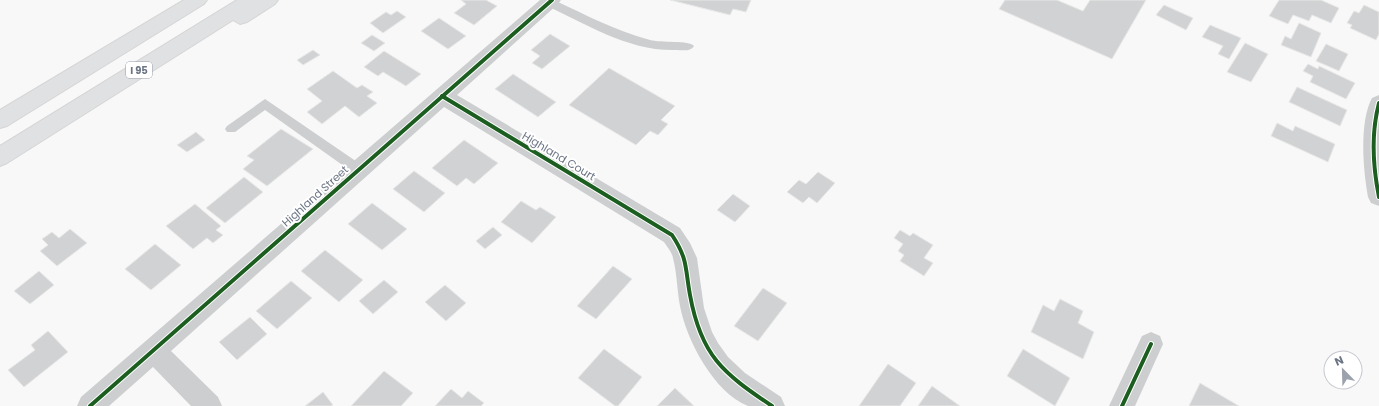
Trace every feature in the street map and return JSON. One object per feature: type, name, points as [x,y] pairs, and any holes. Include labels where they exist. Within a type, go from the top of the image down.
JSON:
[{"type":"highway","points":[[0,109],[170,0]]},
{"type":"highway","name":"I 95","points":[[0,120],[198,0]]},
{"type":"highway","name":"I 95","points":[[0,157],[251,0]]},
{"type":"highway","points":[[26,141],[269,0]]},
{"type":"street","name":"Highland Street","points":[[90,406],[551,1]]},
{"type":"street","name":"Highland Court","points":[[442,96],[667,230],[682,250],[695,321],[710,353],[733,379],[772,406]]},
{"type":"street","points":[[1379,103],[1375,147],[1375,184],[1379,197]]},
{"type":"street","points":[[1122,406],[1151,344]]},
{"type":"street","points":[[154,351],[209,406]]},
{"type":"lane","points":[[551,1],[621,36],[660,47],[688,46]]},
{"type":"lane","points":[[231,129],[265,104],[359,170]]},
{"type":"building","points":[[461,0],[486,0],[497,6],[474,25],[454,13],[466,4]]},
{"type":"building","points":[[670,0],[751,0],[746,12],[733,9],[730,15]]},
{"type":"building","points":[[1005,0],[1057,0],[1083,11],[1090,0],[1146,0],[1112,59],[999,9]]},
{"type":"building","points":[[1279,0],[1321,0],[1339,8],[1331,23],[1312,15],[1309,21],[1293,15],[1288,24],[1269,16]]},
{"type":"building","points":[[1164,5],[1193,18],[1186,30],[1156,15]]},
{"type":"building","points":[[1364,5],[1379,12],[1379,34],[1376,40],[1350,28],[1352,25],[1347,23],[1354,11],[1359,13]]},
{"type":"building","points":[[397,11],[406,17],[383,33],[370,23],[386,12],[391,15]]},
{"type":"building","points":[[439,18],[466,36],[448,49],[421,31]]},
{"type":"building","points":[[1299,23],[1321,33],[1311,57],[1281,45],[1285,36],[1291,39]]},
{"type":"building","points":[[1210,25],[1241,38],[1229,59],[1218,54],[1223,46],[1202,37]]},
{"type":"building","points":[[550,34],[570,46],[542,69],[532,63],[540,56],[531,50]]},
{"type":"building","points":[[372,35],[385,43],[374,51],[361,43]]},
{"type":"building","points":[[1245,43],[1268,54],[1251,82],[1227,72]]},
{"type":"building","points":[[1326,44],[1348,54],[1339,71],[1316,61]]},
{"type":"building","points":[[313,50],[320,55],[303,65],[297,60]]},
{"type":"building","points":[[384,51],[421,74],[406,86],[383,72],[378,76],[364,67]]},
{"type":"building","points":[[1308,64],[1318,69],[1319,66],[1355,83],[1346,99],[1310,82],[1313,76],[1303,71]]},
{"type":"building","points":[[609,68],[675,106],[661,120],[668,124],[658,135],[650,131],[636,145],[569,105]]},
{"type":"building","points":[[333,71],[357,88],[362,85],[373,92],[367,96],[377,103],[359,117],[345,106],[322,124],[307,112],[322,101],[307,89]]},
{"type":"building","points":[[513,74],[556,102],[538,117],[495,89]]},
{"type":"building","points":[[1297,87],[1347,110],[1340,126],[1289,102]]},
{"type":"building","points":[[1277,123],[1293,131],[1295,126],[1335,144],[1328,162],[1271,136]]},
{"type":"building","points":[[281,129],[313,149],[267,186],[243,169],[254,160],[247,156]]},
{"type":"building","points":[[196,132],[205,140],[187,152],[177,145]]},
{"type":"building","points":[[464,140],[498,163],[474,184],[466,178],[457,186],[432,168]]},
{"type":"building","points":[[414,171],[445,193],[424,212],[393,189]]},
{"type":"building","points":[[818,172],[835,183],[817,203],[809,197],[803,203],[787,192],[799,180],[806,184]]},
{"type":"building","points":[[244,177],[263,192],[225,223],[206,208]]},
{"type":"building","points":[[733,194],[750,206],[735,222],[717,210]]},
{"type":"building","points":[[521,201],[536,210],[540,207],[556,217],[532,243],[501,222]]},
{"type":"building","points":[[372,203],[407,229],[382,250],[348,224]]},
{"type":"building","points":[[195,204],[221,226],[216,230],[223,235],[213,243],[207,238],[193,249],[166,226]]},
{"type":"building","points":[[493,227],[502,235],[485,249],[476,241]]},
{"type":"building","points":[[70,229],[87,243],[57,266],[40,251],[48,245],[42,239],[52,232],[59,238]]},
{"type":"building","points":[[900,230],[910,236],[913,233],[933,245],[924,258],[933,263],[924,276],[900,261],[904,255],[898,251],[903,244],[894,238]]},
{"type":"building","points":[[155,244],[181,265],[151,290],[125,269]]},
{"type":"building","points":[[325,250],[363,280],[339,302],[301,271]]},
{"type":"building","points":[[613,266],[632,279],[596,319],[577,306]]},
{"type":"building","points":[[39,271],[54,285],[30,304],[14,291]]},
{"type":"building","points":[[384,280],[398,292],[373,314],[359,301]]},
{"type":"building","points":[[291,281],[312,298],[277,329],[256,311]]},
{"type":"building","points":[[445,285],[466,303],[446,321],[425,302]]},
{"type":"building","points":[[763,288],[787,303],[758,341],[734,326]]},
{"type":"building","points":[[1060,299],[1083,311],[1078,323],[1094,332],[1083,359],[1031,332],[1043,305],[1054,311]]},
{"type":"building","points":[[250,317],[267,334],[237,360],[219,342]]},
{"type":"building","points":[[48,331],[68,352],[24,387],[8,370],[35,350],[31,345]]},
{"type":"building","points":[[604,349],[642,377],[618,406],[615,406],[578,378]]},
{"type":"building","points":[[1023,349],[1070,378],[1055,406],[1007,376]]},
{"type":"building","points":[[888,364],[916,383],[900,406],[859,406]]},
{"type":"building","points":[[384,371],[413,393],[401,406],[351,406]]},
{"type":"building","points":[[1200,383],[1239,406],[1189,406]]},
{"type":"building","points":[[932,386],[960,406],[918,406]]},
{"type":"building","points":[[675,388],[694,406],[657,406]]},
{"type":"building","points":[[451,389],[462,398],[468,391],[484,403],[481,406],[435,406]]},
{"type":"building","points":[[323,392],[333,405],[305,406]]},
{"type":"cycle path","points":[[90,406],[552,0]]},
{"type":"cycle path","points":[[442,96],[672,235],[682,250],[685,258],[692,308],[696,323],[709,352],[719,365],[736,382],[772,406]]},
{"type":"cycle path","points":[[1379,103],[1375,123],[1374,150],[1379,197]]},
{"type":"cycle path","points":[[1122,406],[1151,344]]}]
